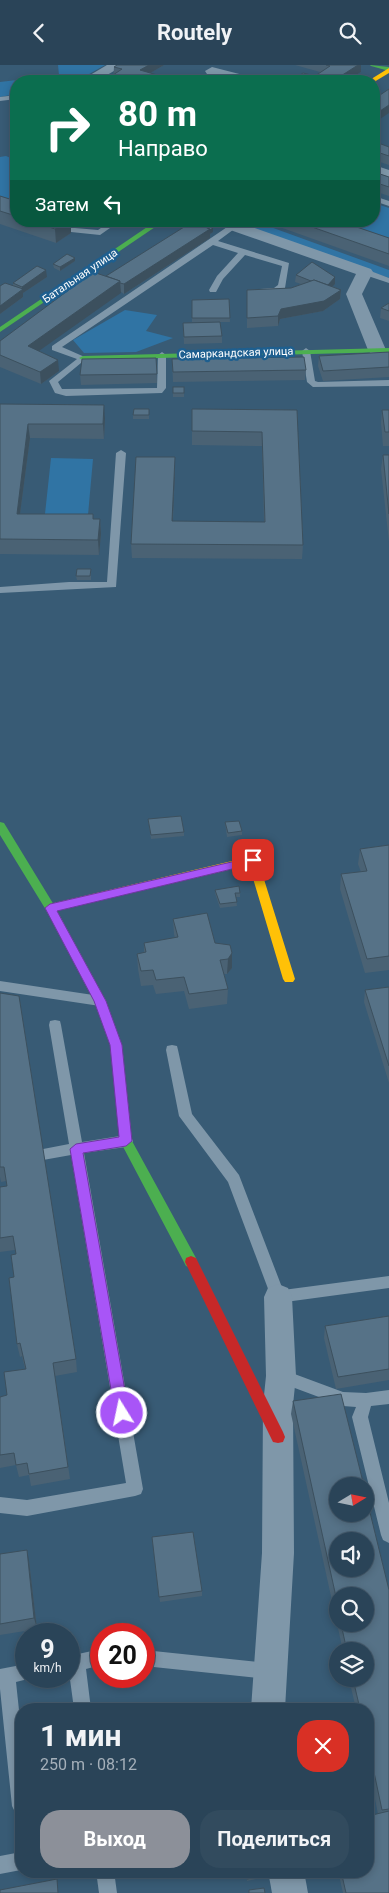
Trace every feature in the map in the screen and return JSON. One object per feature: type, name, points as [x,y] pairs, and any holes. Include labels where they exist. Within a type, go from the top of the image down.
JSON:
[{"type":"street","points":[[98,75],[117,65]]},
{"type":"street","points":[[373,65],[388,72]]},
{"type":"street","points":[[212,71],[227,75]]},
{"type":"street","name":"Батальная улица","points":[[0,330],[152,227]]},
{"type":"street","points":[[242,227],[365,272],[354,294],[383,350]]},
{"type":"street","name":"Самаркандская улица","points":[[83,358],[383,350]]},
{"type":"street","points":[[0,826],[50,908],[100,1001],[116,1045],[126,1141],[215,1307],[278,1437]]},
{"type":"street","points":[[50,908],[253,860],[289,979]]},
{"type":"street","points":[[268,1703],[268,1671],[278,1553],[278,1437],[281,1376],[278,1297]]},
{"type":"street","points":[[287,1878],[290,1893]]},
{"type":"lane","points":[[66,227],[74,230],[100,233],[108,227]]},
{"type":"lane","points":[[83,358],[55,348],[212,242],[227,227]]},
{"type":"lane","points":[[212,242],[286,265],[282,286],[276,290],[254,290]]},
{"type":"lane","points":[[213,290],[220,278],[244,252]]},
{"type":"lane","points":[[365,272],[389,281]]},
{"type":"lane","points":[[0,322],[21,317]]},
{"type":"lane","points":[[306,351],[312,382],[316,385],[389,383]]},
{"type":"lane","points":[[83,358],[54,381],[58,391],[66,393],[159,391],[162,388],[162,355]]},
{"type":"lane","points":[[0,590],[69,585],[112,585],[121,453]]},
{"type":"lane","points":[[0,986],[100,1001]]},
{"type":"lane","points":[[0,1505],[27,1508],[135,1489],[55,1025]]},
{"type":"lane","points":[[172,1050],[186,1116],[234,1179],[278,1297],[389,1282]]},
{"type":"lane","points":[[43,1154],[126,1141]]},
{"type":"lane","points":[[281,1376],[343,1399],[366,1400],[389,1397]]},
{"type":"lane","points":[[366,1400],[360,1417],[389,1535]]},
{"type":"lane","points":[[155,1659],[268,1671]]},
{"type":"lane","points":[[3,1677],[15,1763]]},
{"type":"lane","points":[[78,1688],[82,1703]]},
{"type":"lane","points":[[0,1865],[15,1862]]},
{"type":"lane","points":[[106,1878],[108,1893]]},
{"type":"shaded area","points":[[58,65],[105,65],[88,75],[59,75]]},
{"type":"shaded area","points":[[10,81],[10,95],[0,97],[0,82]]},
{"type":"shaded area","points":[[0,157],[10,158],[10,200],[0,196]]},
{"type":"shaded area","points":[[380,205],[389,208],[389,246],[333,227],[380,227]]},
{"type":"shaded area","points":[[243,227],[271,227],[389,270],[389,278]]},
{"type":"shaded area","points":[[125,310],[157,315],[146,331],[173,338],[136,352],[84,353],[73,340]]},
{"type":"shaded area","points":[[51,458],[93,459],[88,515],[45,514]]},
{"type":"building","points":[[117,65],[149,65],[140,70],[157,75],[113,75],[122,69],[114,67]]},
{"type":"building","points":[[326,65],[358,65],[342,75],[316,75],[330,66]]},
{"type":"building","points":[[389,89],[389,105],[380,111],[380,95]]},
{"type":"building","points":[[380,145],[389,147],[389,156],[380,153]]},
{"type":"building","points":[[380,174],[389,177],[389,187],[380,184]]},
{"type":"building","points":[[0,196],[10,199],[10,214],[0,211]]},
{"type":"building","points":[[184,227],[205,227],[210,229],[124,284],[106,276]]},
{"type":"building","points":[[312,227],[357,227],[389,238],[389,254]]},
{"type":"building","points":[[67,254],[75,258],[60,267],[53,264]]},
{"type":"building","points":[[312,262],[335,277],[328,285],[296,275]]},
{"type":"building","points":[[37,266],[46,270],[22,287],[13,283]]},
{"type":"building","points":[[93,272],[120,281],[28,346],[58,360],[40,372],[0,355],[0,341]]},
{"type":"building","points":[[314,280],[341,290],[324,301],[281,309],[278,316],[247,318],[247,290],[291,288]]},
{"type":"building","points":[[5,283],[23,289],[0,306],[0,286]]},
{"type":"building","points":[[229,299],[230,318],[192,318],[192,300]]},
{"type":"building","points":[[389,303],[389,311],[381,308]]},
{"type":"building","points":[[220,322],[222,336],[184,337],[183,323]]},
{"type":"building","points":[[389,352],[389,367],[323,371],[319,356]]},
{"type":"building","points":[[304,357],[306,370],[173,372],[172,359]]},
{"type":"building","points":[[156,358],[157,374],[80,375],[82,359]]},
{"type":"building","points":[[173,387],[184,387],[184,393],[173,393]]},
{"type":"building","points":[[0,404],[104,405],[103,424],[28,424],[17,514],[93,514],[93,519],[100,519],[98,540],[0,539]]},
{"type":"building","points":[[134,409],[149,409],[149,415],[133,415]]},
{"type":"building","points":[[192,409],[297,410],[303,545],[131,544],[136,457],[175,457],[172,521],[265,522],[262,432],[192,431]]},
{"type":"building","points":[[382,410],[389,410],[389,432],[385,432]]},
{"type":"building","points":[[383,455],[389,455],[389,514]]},
{"type":"building","points":[[77,569],[91,569],[90,576],[76,576]]},
{"type":"building","points":[[181,816],[184,832],[151,835],[148,819]]},
{"type":"building","points":[[239,821],[242,831],[228,833],[225,822]]},
{"type":"building","points":[[389,845],[389,956],[367,959],[341,874],[367,871],[360,849]]},
{"type":"building","points":[[239,886],[240,893],[235,893],[237,902],[220,904],[215,890]]},
{"type":"building","points":[[207,913],[215,943],[230,945],[232,953],[228,959],[220,960],[228,989],[189,994],[184,977],[156,980],[153,970],[141,971],[137,954],[146,952],[144,943],[178,937],[173,919]]},
{"type":"building","points":[[389,987],[389,1066],[365,990]]},
{"type":"building","points":[[0,993],[19,996],[76,1359],[53,1363],[68,1467],[29,1474],[27,1463],[16,1465],[14,1453],[0,1455],[0,1397],[7,1395],[4,1372],[26,1369],[20,1343],[17,1344],[9,1278],[14,1277],[11,1255],[16,1254],[13,1236],[0,1238],[0,1187],[7,1186],[4,1167],[0,1167]]},
{"type":"building","points":[[389,1316],[389,1369],[338,1377],[325,1326]]},
{"type":"building","points":[[341,1394],[362,1477],[329,1477],[329,1523],[373,1523],[389,1590],[389,1809],[382,1810],[374,1772],[374,1703],[359,1703],[355,1687],[374,1687],[374,1642],[345,1642],[343,1632],[374,1632],[374,1587],[334,1587],[332,1577],[374,1577],[374,1532],[329,1532],[329,1565],[293,1401]]},
{"type":"building","points":[[193,1532],[202,1591],[159,1597],[152,1537]]},
{"type":"building","points":[[27,1550],[34,1618],[0,1624],[0,1554]]},
{"type":"building","points":[[389,1811],[389,1893],[346,1893],[343,1878],[374,1878],[374,1815]]},
{"type":"building","points":[[57,1879],[58,1893],[0,1893],[0,1890]]},
{"type":"building","points":[[264,1888],[265,1893],[249,1893],[249,1890]]},
{"type":"traffic: fast","points":[[373,65],[389,69]]},
{"type":"traffic: fast","points":[[0,330],[152,227]]},
{"type":"traffic: fast","points":[[83,358],[389,350]]},
{"type":"traffic: fast","points":[[0,826],[50,908],[100,1001],[116,1045],[126,1141],[191,1262]]},
{"type":"traffic: slow","points":[[380,76],[389,70]]},
{"type":"traffic: slow","points":[[50,908],[253,860],[289,979]]},
{"type":"traffic: jam","points":[[191,1262],[278,1437]]},
{"type":"route","points":[[122,1413],[76,1149],[126,1141],[116,1045],[100,1001],[50,908],[253,860]]}]
